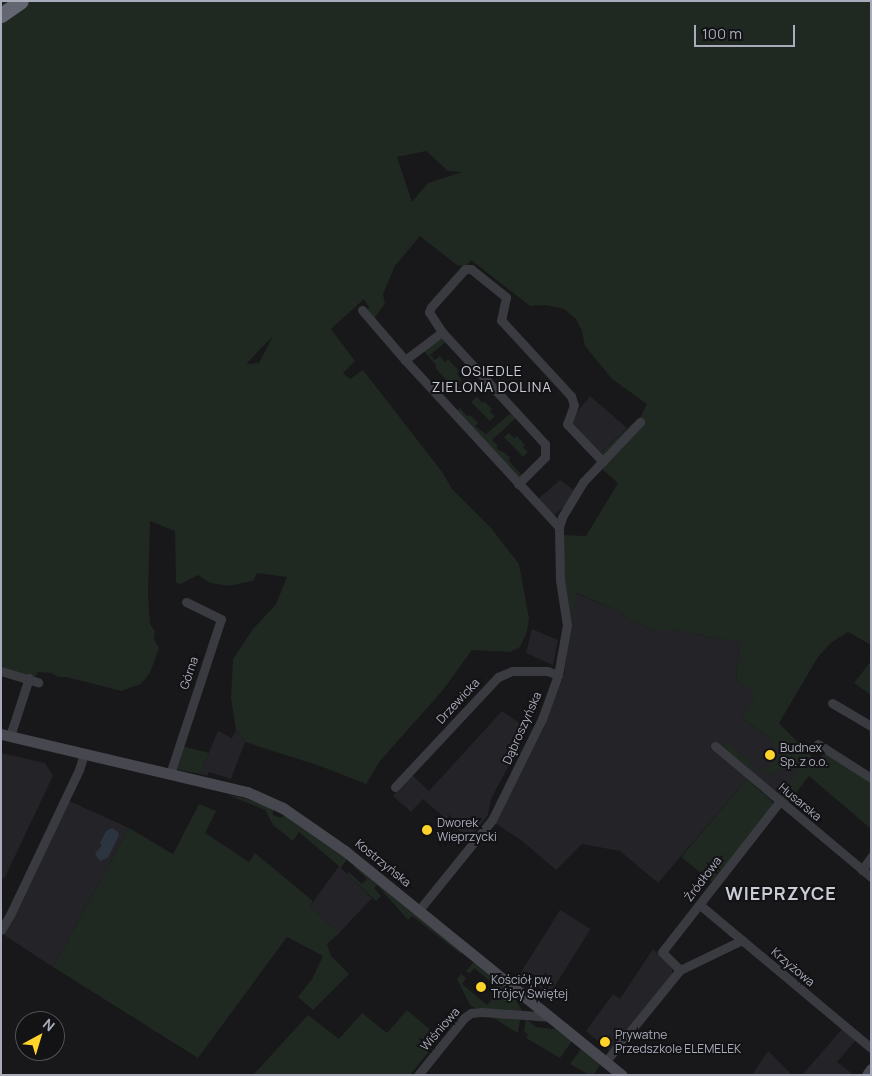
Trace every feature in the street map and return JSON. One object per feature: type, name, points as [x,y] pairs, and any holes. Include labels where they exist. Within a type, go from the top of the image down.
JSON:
[{"type":"highway","points":[[1,15],[21,1]]},
{"type":"main road","name":"Kostrzyńska","points":[[6,735],[247,792],[283,808],[328,837],[622,1075]]},
{"type":"main road","points":[[868,1075],[871,1069]]},
{"type":"street","points":[[518,484],[545,456],[545,444],[442,332],[429,312],[461,271],[471,269],[506,296],[501,320],[572,396],[574,405],[566,424],[603,462]]},
{"type":"street","points":[[362,310],[405,360],[558,526],[583,482],[640,422]]},
{"type":"street","points":[[405,360],[442,332]]},
{"type":"street","name":"Dąbroszyńska","points":[[419,910],[492,820],[542,719],[558,675],[567,625],[560,580],[558,526]]},
{"type":"street","name":"Górna","points":[[170,774],[221,619],[186,602]]},
{"type":"street","points":[[1,671],[34,680],[6,735]]},
{"type":"street","name":"Drzewicka","points":[[395,787],[498,677],[512,672],[523,671],[547,672],[558,675]]},
{"type":"street","points":[[832,703],[871,726]]},
{"type":"street","points":[[818,744],[871,778]]},
{"type":"street","name":"Husarska","points":[[715,746],[871,877]]},
{"type":"street","points":[[1,930],[10,915],[79,770],[84,754]]},
{"type":"street","name":"Źródłowa","points":[[680,970],[662,952],[780,801]]},
{"type":"street","points":[[862,870],[871,857]]},
{"type":"street","name":"Krzyżowa","points":[[700,905],[871,1048]]},
{"type":"street","points":[[606,1061],[680,970],[742,940]]},
{"type":"street","points":[[517,1015],[526,1010],[533,1002]]},
{"type":"street","name":"Wiśniowa","points":[[418,1075],[470,1014],[482,1012],[551,1017]]},
{"type":"shaded area","points":[[1,1],[871,1],[871,645],[848,632],[832,642],[818,657],[779,723],[818,763],[824,752],[871,782],[871,829],[809,776],[787,804],[779,796],[797,773],[786,764],[778,773],[761,772],[765,768],[767,769],[781,752],[771,744],[773,741],[741,717],[756,695],[736,680],[740,643],[674,630],[653,630],[627,619],[621,612],[576,593],[570,630],[562,570],[563,535],[586,536],[618,483],[602,469],[599,454],[641,416],[647,404],[612,379],[585,346],[582,331],[576,319],[564,309],[545,305],[530,306],[471,260],[467,265],[458,266],[420,236],[395,266],[383,294],[385,304],[373,320],[366,311],[369,307],[364,299],[331,329],[355,361],[343,373],[350,379],[363,370],[443,473],[452,489],[491,528],[519,564],[529,618],[527,632],[520,647],[510,652],[472,650],[443,690],[380,761],[366,784],[320,766],[245,742],[236,730],[231,698],[233,659],[253,629],[276,604],[287,577],[257,573],[253,581],[229,586],[210,583],[198,575],[181,584],[176,583],[175,531],[150,521],[148,595],[150,624],[155,631],[154,639],[159,648],[150,673],[141,684],[121,691],[66,677],[58,677],[51,673],[38,672],[34,679],[1,669]],"holes":[[[426,151],[448,171],[462,172],[428,183],[412,202],[397,157]],[[273,336],[259,363],[247,364],[247,363]]]},
{"type":"shaded area","points":[[440,338],[447,341],[430,355],[435,360],[440,356],[445,362],[448,359],[459,371],[457,374],[462,380],[457,385],[462,390],[458,393],[436,369],[436,365],[424,351]]},
{"type":"shaded area","points":[[590,396],[627,428],[599,454],[569,422]]},
{"type":"shaded area","points":[[477,397],[482,403],[484,401],[492,409],[490,412],[495,416],[490,421],[471,402]]},
{"type":"shaded area","points":[[460,408],[467,416],[470,415],[478,423],[475,426],[486,434],[512,412],[517,417],[492,440],[498,446],[496,448],[510,458],[508,460],[522,475],[519,478],[456,411]]},
{"type":"shaded area","points":[[509,433],[514,438],[517,436],[525,445],[523,447],[528,452],[523,457],[504,437]]},
{"type":"shaded area","points":[[560,480],[574,490],[566,505],[551,518],[536,501]]},
{"type":"shaded area","points":[[575,593],[621,612],[627,619],[653,630],[674,630],[740,643],[736,680],[757,695],[741,717],[773,741],[783,728],[818,763],[787,805],[714,743],[710,748],[747,779],[658,883],[620,851],[582,844],[556,870],[521,840],[495,823],[544,727],[564,675]]},
{"type":"shaded area","points":[[532,629],[558,640],[553,665],[526,653]]},
{"type":"shaded area","points":[[871,661],[871,695],[854,683]]},
{"type":"shaded area","points":[[502,711],[528,729],[491,799],[488,815],[469,839],[423,799],[411,812],[393,796],[412,775],[429,791]]},
{"type":"shaded area","points":[[236,730],[245,742],[231,779],[209,772],[207,776],[200,774],[218,731],[232,738]]},
{"type":"shaded area","points":[[725,741],[756,767],[751,774],[724,749]]},
{"type":"shaded area","points":[[182,746],[209,753],[200,774],[175,769]]},
{"type":"shaded area","points":[[1,753],[45,763],[53,776],[4,879],[1,877]]},
{"type":"shaded area","points":[[747,779],[772,801],[773,806],[712,882],[681,857]]},
{"type":"shaded area","points":[[226,794],[247,799],[273,809],[273,815],[281,818],[285,815],[347,859],[341,868],[299,832],[293,841],[273,825],[265,810]]},
{"type":"shaded area","points":[[69,801],[129,828],[53,967],[4,935]]},
{"type":"shaded area","points":[[199,804],[216,811],[205,833],[249,862],[255,853],[313,901],[310,906],[339,933],[327,944],[331,956],[349,974],[313,1010],[298,997],[312,979],[323,956],[287,937],[198,1058],[53,967],[129,828],[173,854]]},
{"type":"shaded area","points":[[354,864],[461,951],[461,954],[412,916],[408,920],[377,885],[374,888],[381,896],[376,901],[347,874],[349,872],[362,884],[367,879],[354,867]]},
{"type":"shaded area","points":[[339,866],[372,898],[339,933],[310,906]]},
{"type":"shaded area","points":[[560,910],[591,929],[549,996],[518,977]]},
{"type":"shaded area","points":[[653,949],[672,967],[672,976],[611,1052],[586,1031],[613,994],[620,999]]},
{"type":"shaded area","points":[[474,962],[513,994],[522,1011],[475,1008],[470,1005],[457,979],[461,974],[466,978],[462,984],[487,1005],[500,989],[474,968],[470,973],[466,971]]},
{"type":"shaded area","points":[[407,1010],[440,1038],[410,1075],[253,1075],[308,1015],[339,1039],[362,1013],[387,1033]]},
{"type":"shaded area","points":[[491,1016],[520,1019],[518,1033],[509,1028]]},
{"type":"shaded area","points":[[526,1019],[536,1027],[556,1029],[572,1041],[560,1058],[526,1038],[528,1034],[524,1032]]},
{"type":"shaded area","points":[[843,1028],[857,1039],[837,1062],[854,1075],[802,1075]]},
{"type":"shaded area","points":[[581,1049],[600,1065],[594,1075],[589,1075],[570,1064]]},
{"type":"shaded area","points":[[768,1051],[792,1075],[752,1075]]},
{"type":"water","points":[[112,828],[119,835],[108,858],[100,861],[95,854],[102,845],[100,843],[106,831]]},
{"type":"place","name":"Budnex Sp. z o.o.","points":[[770,755]]},
{"type":"place","name":"Dworek Wieprzycki","points":[[427,830]]},
{"type":"place","name":"Kościół pw. Trójcy Świętej","points":[[481,987]]},
{"type":"place","name":"Prywatne Przedszkole ELEMELEK","points":[[605,1042]]},
{"type":"district","name":"OSIEDLE ZIELONA DOLINA","points":[[492,380]]},
{"type":"district","name":"WIEPRZYCE","points":[[781,893]]}]
